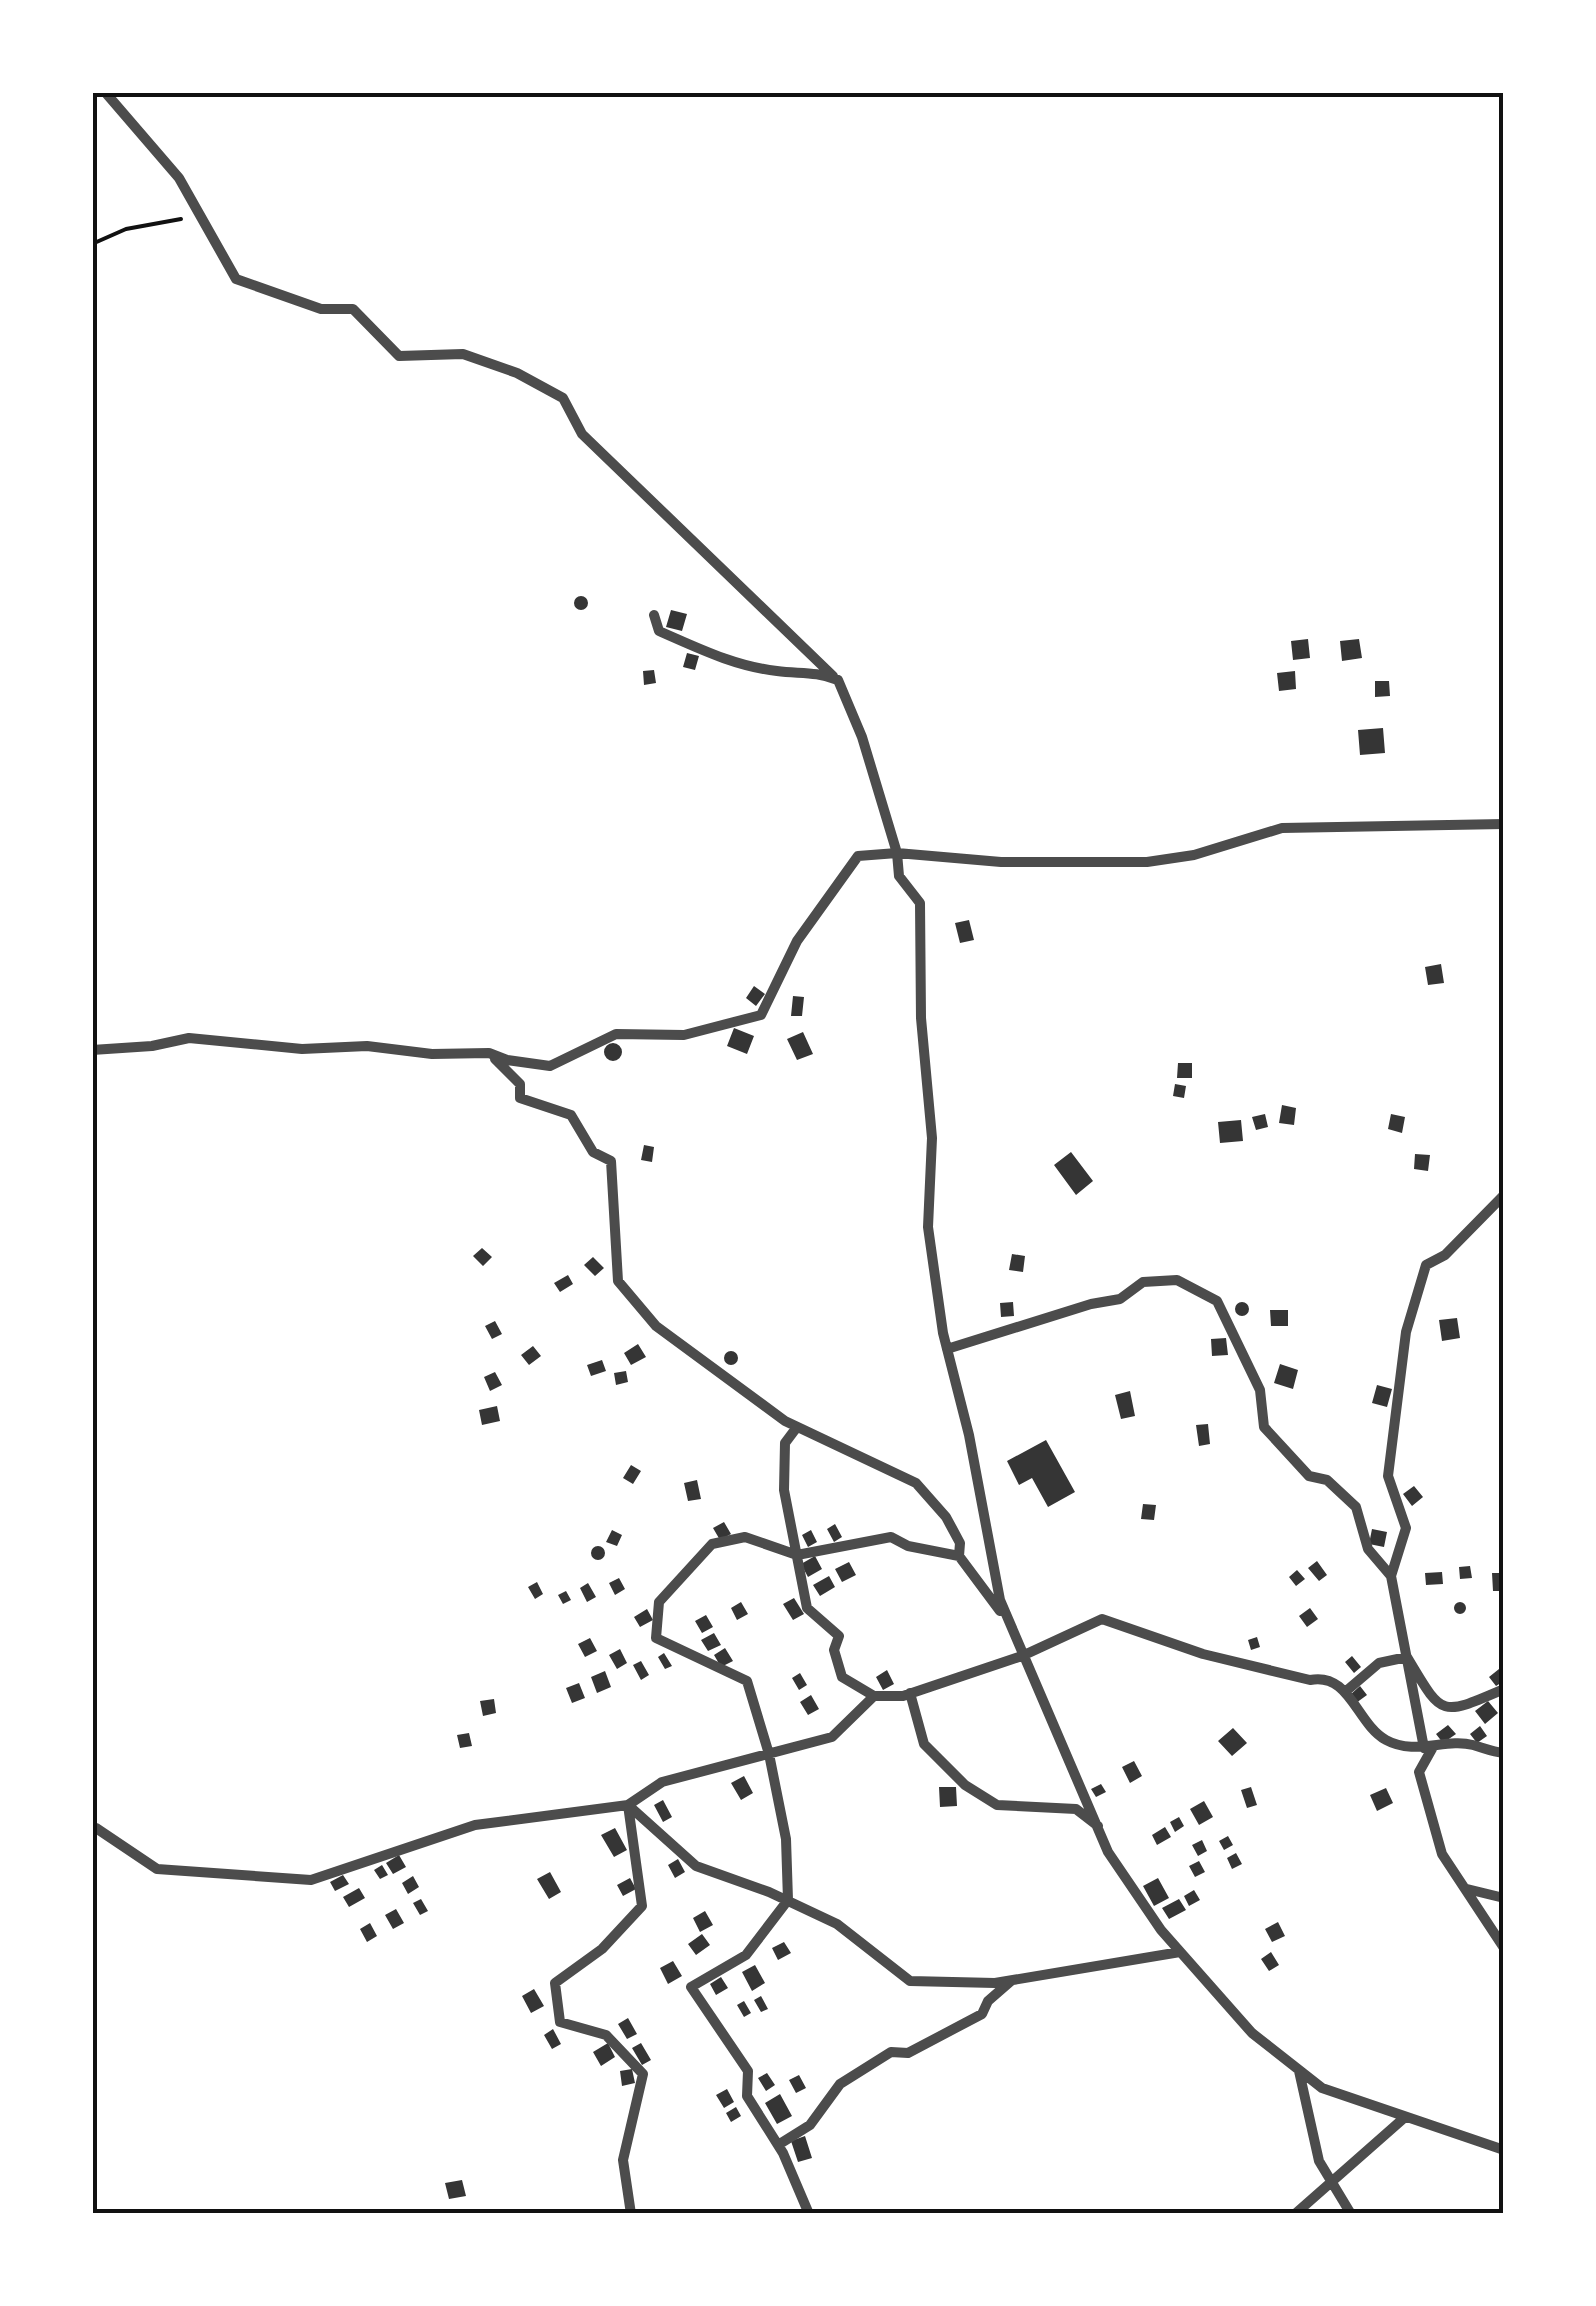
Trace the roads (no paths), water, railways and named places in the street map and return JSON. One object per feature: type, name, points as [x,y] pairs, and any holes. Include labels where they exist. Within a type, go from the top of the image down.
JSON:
[{"type":"street","points":[[105,92],[180,178],[236,279],[321,309],[354,308],[399,356],[463,354],[517,373],[563,398],[582,434],[838,680],[862,737],[897,853],[899,876],[920,903],[921,1018],[932,1138],[928,1227],[947,1349],[969,1435],[1000,1600],[1108,1852],[1180,1952],[1252,2033],[1298,2070],[1322,2088],[1504,2150]]},
{"type":"street","points":[[654,615],[659,631],[706,654],[779,671],[814,670],[838,680]]},
{"type":"street","points":[[92,1050],[152,1046],[190,1038],[302,1049],[367,1046],[432,1054],[489,1052],[506,1060],[550,1066],[616,1034],[684,1035],[761,1014],[797,942],[858,856],[897,853],[1002,862],[1147,862],[1194,855],[1282,828],[1504,824]]},
{"type":"street","points":[[489,1052],[520,1084],[520,1098],[571,1115],[594,1152],[611,1160],[618,1281],[656,1326],[797,1427],[916,1483],[946,1518],[960,1543],[959,1556],[1010,1624]]},
{"type":"street","points":[[1504,1195],[1446,1255],[1426,1265],[1406,1332],[1388,1476],[1406,1528],[1391,1576],[1429,1747],[1419,1772],[1442,1854],[1504,1948]]},
{"type":"street","points":[[947,1349],[1091,1304],[1120,1300],[1143,1282],[1177,1280],[1217,1301],[1260,1390],[1264,1427],[1309,1476],[1327,1480],[1356,1507],[1368,1549],[1391,1576]]},
{"type":"street","points":[[797,1427],[785,1443],[783,1463],[808,1608],[839,1636],[834,1650],[842,1678],[874,1696],[910,1693],[1022,1656],[1102,1619],[1203,1654],[1310,1680],[1324,1677],[1345,1692],[1386,1740],[1429,1747],[1470,1744],[1504,1753]]},
{"type":"street","points":[[809,2214],[778,2145],[747,2096],[748,2070],[691,1987],[746,1955],[788,1900],[786,1839],[769,1754],[747,1680],[656,1638],[659,1602],[712,1544],[745,1536],[798,1555],[891,1537],[908,1546],[959,1556]]},
{"type":"street","points":[[1406,1657],[1434,1701],[1443,1707],[1454,1709],[1504,1689]]},
{"type":"street","points":[[1345,1692],[1379,1663],[1406,1657]]},
{"type":"street","points":[[910,1693],[924,1744],[966,1786],[997,1805],[1076,1809],[1098,1827]]},
{"type":"street","points":[[96,1828],[157,1869],[311,1880],[475,1824],[628,1805],[662,1782],[832,1737],[874,1696]]},
{"type":"street","points":[[628,1805],[696,1866],[788,1900],[837,1924],[910,1982],[1011,1981],[1180,1952]]},
{"type":"street","points":[[628,1805],[642,1906],[602,1949],[555,1984],[560,2022],[606,2035],[642,2074],[623,2160],[632,2214]]},
{"type":"street","points":[[1467,1890],[1504,1898]]},
{"type":"street","points":[[778,2145],[810,2125],[840,2084],[891,2052],[908,2054],[982,2014],[988,2001],[1011,1981]]},
{"type":"street","points":[[1298,2070],[1319,2161],[1351,2214]]},
{"type":"street","points":[[1294,2214],[1404,2118]]}]
